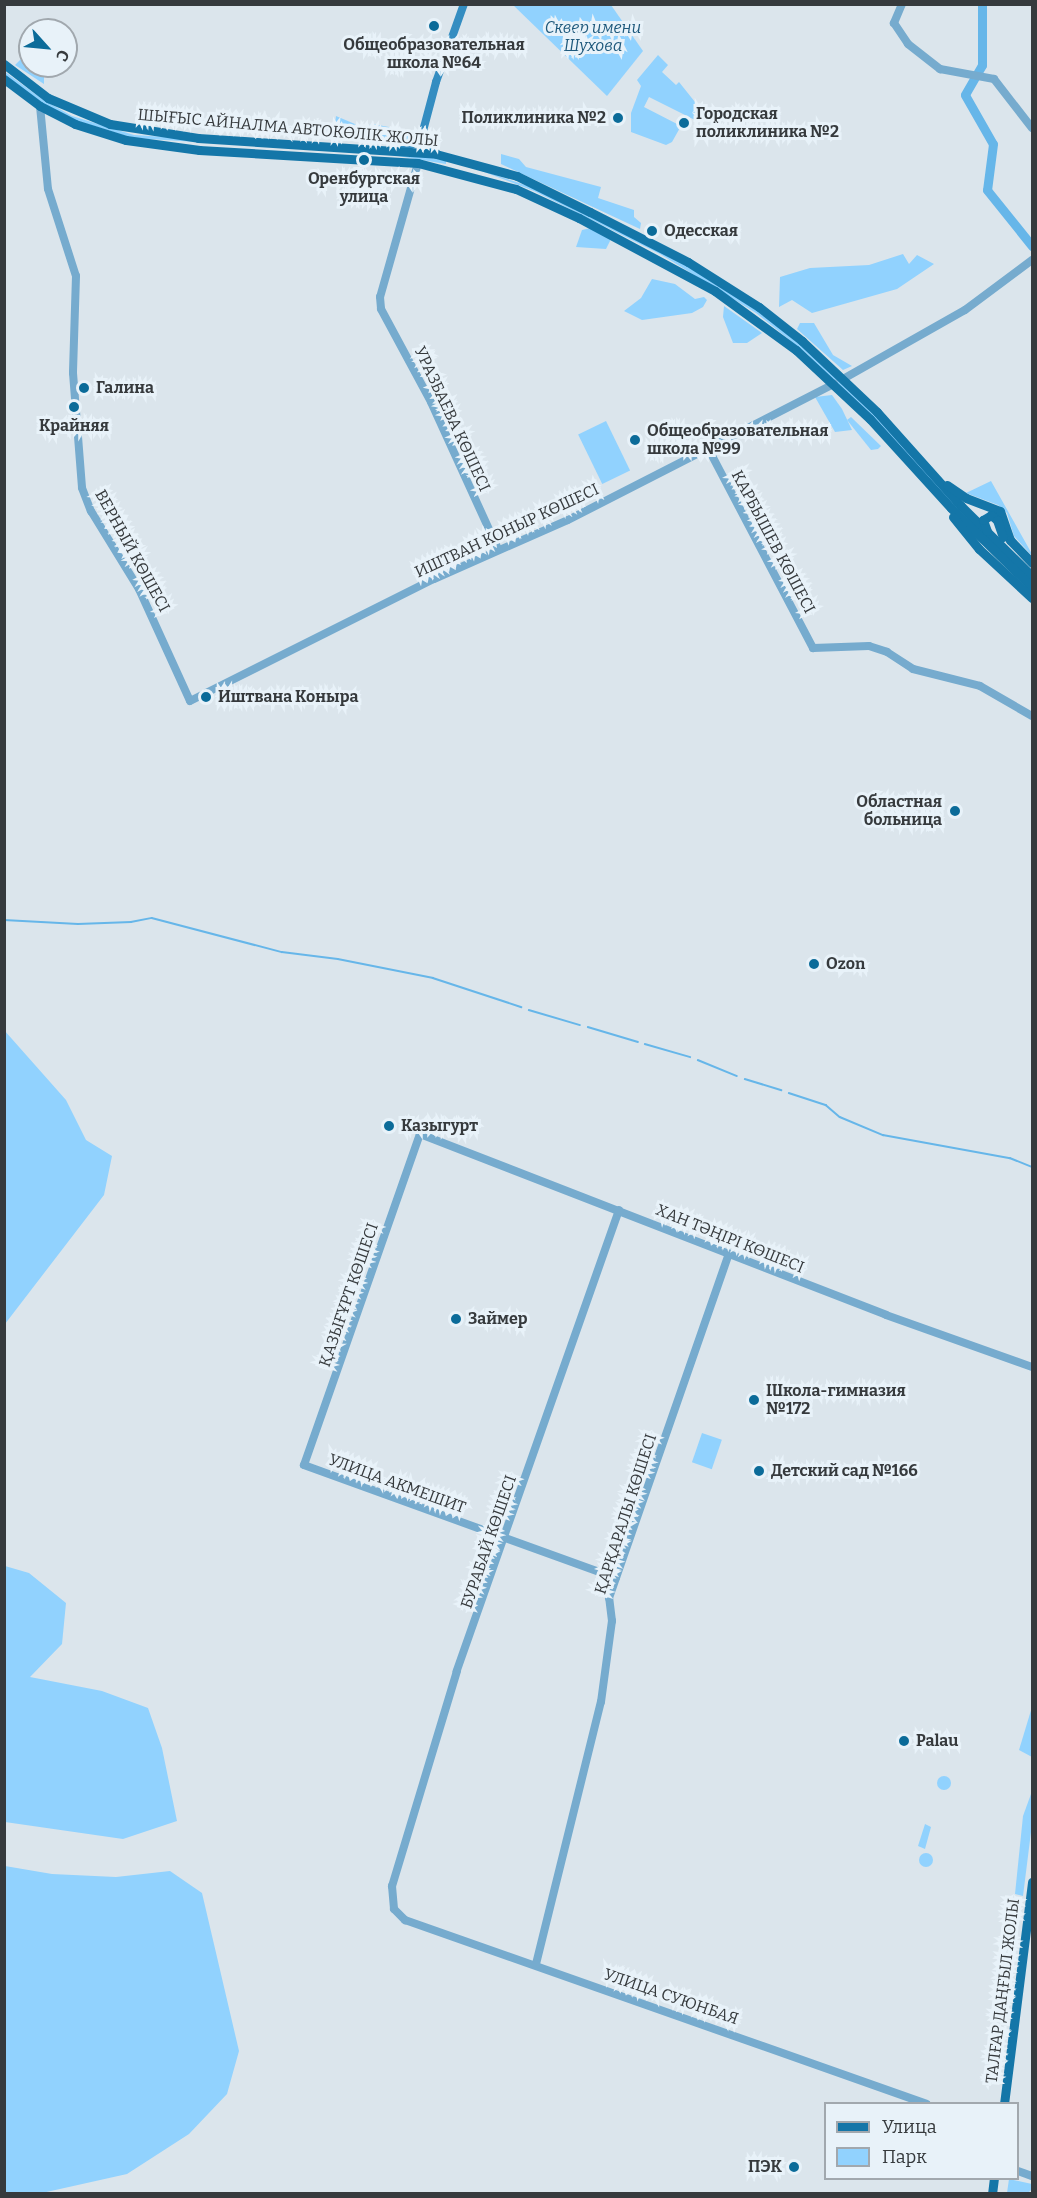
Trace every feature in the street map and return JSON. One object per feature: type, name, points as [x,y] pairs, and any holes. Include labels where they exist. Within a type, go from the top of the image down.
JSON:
[{"type":"main road","points":[[402,150],[419,140],[423,131],[436,82],[464,4]]},
{"type":"main road","name":"ШЫҒЫС АЙНАЛМА АВТОКӨЛІК ЖОЛЫ","points":[[4,64],[48,98],[80,114],[132,130],[208,139],[436,154],[517,176],[688,262],[759,307],[843,379],[992,537],[1032,587]]},
{"type":"main road","name":"ШЫҒЫС АЙНАЛМА АВТОКӨЛІК ЖОЛЫ","points":[[4,79],[40,106],[101,134],[159,146],[418,163],[516,189],[655,256],[754,317],[834,384],[934,490],[1017,567]]},
{"type":"main road","points":[[423,131],[427,144],[436,154]]},
{"type":"main road","points":[[919,459],[958,493],[1002,513],[1009,537],[1032,563]]},
{"type":"main road","points":[[934,490],[980,549],[1032,598]]},
{"type":"main road","points":[[992,537],[983,524],[988,515],[996,518],[1004,538],[1032,569]]},
{"type":"main road","points":[[1017,567],[1032,576]]},
{"type":"main road","name":"ТАЛҒАР ДАҢҒЫЛ ЖОЛЫ","points":[[1004,2102],[1032,1882]]},
{"type":"street","points":[[902,4],[893,17],[895,28],[908,45],[940,69],[984,75],[1002,87],[1032,128]]},
{"type":"street","name":"ВЕРНЫЙ КӨШЕСІ","points":[[40,106],[50,197],[76,276],[73,373],[75,437],[85,499],[139,589],[190,701]]},
{"type":"street","name":"УРАЗБАЕВА КӨШЕСІ","points":[[418,163],[380,297],[381,309],[431,402],[498,549]]},
{"type":"street","points":[[843,379],[965,310],[1032,260]]},
{"type":"street","name":"ИШТВАН КОНЫР КӨШЕСІ","points":[[190,701],[498,549],[568,520],[834,384]]},
{"type":"street","name":"КАРБЫШЕВ КӨШЕСІ","points":[[708,448],[813,648],[869,646],[887,652],[913,669],[980,686],[1032,716]]},
{"type":"street","name":"ХАН ТӘҢІРІ КӨШЕСІ","points":[[420,1134],[886,1315],[1032,1367]]},
{"type":"street","name":"ҚАЗЫҒҰРТ КӨШЕСІ","points":[[304,1465],[420,1134]]},
{"type":"street","name":"БУРАБАЙ КӨШЕСІ","points":[[405,1920],[394,1909],[392,1886],[457,1671],[619,1210]]},
{"type":"street","name":"ҚАРҚАРАЛЫ КӨШЕСІ","points":[[536,1964],[601,1702],[612,1621],[609,1598],[729,1253]]},
{"type":"street","name":"УЛИЦА АКМЕШИТ","points":[[304,1465],[616,1578]]},
{"type":"street","name":"УЛИЦА СУЮНБАЯ","points":[[405,1920],[536,1964],[924,2102]]},
{"type":"green space","name":"Сквер имени Шухова","points":[[513,5],[611,5],[643,51],[607,96]]},
{"type":"green space","points":[[658,55],[668,65],[662,72],[676,85],[679,82],[699,107],[695,120],[649,97],[644,107],[681,126],[672,142],[666,145],[631,132],[631,113],[641,86],[637,80]]},
{"type":"green space","points":[[4,71],[42,99],[72,116],[134,135],[386,151],[446,160],[446,164],[386,154],[133,138],[71,119],[40,103],[5,75]]},
{"type":"green space","points":[[35,78],[44,78],[44,84]]},
{"type":"green space","points":[[336,116],[362,127],[373,124],[415,132],[418,138],[410,144],[369,140],[369,131],[334,131]]},
{"type":"green space","points":[[501,154],[519,159],[526,167],[601,187],[598,198],[634,210],[634,217],[641,223],[640,229],[501,164]]},
{"type":"green space","points":[[466,165],[534,188],[685,263],[758,311],[809,352],[874,414],[1032,582],[977,530],[807,354],[756,313],[660,254],[534,191]]},
{"type":"green space","points":[[591,228],[611,239],[606,249],[576,247],[582,230]]},
{"type":"green space","points":[[903,254],[909,264],[917,255],[934,264],[897,289],[812,313],[792,300],[779,307],[780,277],[810,268],[869,265]]},
{"type":"green space","points":[[652,279],[675,284],[695,299],[704,297],[707,300],[703,307],[692,313],[642,320],[624,311],[641,298]]},
{"type":"green space","points":[[724,306],[762,333],[747,343],[733,343],[723,317]]},
{"type":"green space","points":[[800,323],[814,323],[833,355],[852,366],[843,370],[797,329]]},
{"type":"green space","points":[[832,395],[852,430],[835,432],[815,397]]},
{"type":"green space","points":[[851,417],[881,446],[878,449],[871,450],[847,420]]},
{"type":"green space","points":[[606,421],[630,470],[602,484],[578,435]]},
{"type":"green space","points":[[991,481],[1032,556],[1014,536],[1007,513],[998,505],[966,493]]},
{"type":"green space","points":[[4,1030],[66,1100],[86,1140],[112,1156],[104,1195],[5,1324]]},
{"type":"green space","points":[[702,1433],[722,1440],[712,1469],[692,1462]]},
{"type":"green space","points":[[5,1566],[29,1573],[66,1603],[62,1644],[30,1677],[102,1691],[148,1708],[162,1748],[177,1821],[123,1839],[5,1822]]},
{"type":"green space","points":[[1032,1707],[1032,1757],[1019,1750]]},
{"type":"green space","points":[[941,1776],[947,1776],[951,1783],[947,1790],[941,1790],[937,1786],[937,1780]]},
{"type":"green space","points":[[1031,1794],[1032,1824],[1023,1896],[1015,1894],[1023,1816]]},
{"type":"green space","points":[[925,1824],[931,1827],[925,1849],[918,1846]]},
{"type":"green space","points":[[923,1853],[929,1853],[933,1860],[929,1867],[923,1867],[919,1863],[919,1857]]},
{"type":"green space","points":[[5,1866],[52,1874],[116,1877],[170,1871],[202,1893],[239,2051],[227,2094],[189,2134],[127,2174],[42,2193],[5,2193]]},
{"type":"green space","points":[[1009,2180],[1032,2184],[1032,2189],[1028,2193],[1007,2193]]},
{"type":"waterway","points":[[982,4],[982,65],[965,95],[993,144],[987,190],[1032,246]]},
{"type":"waterway","points":[[4,920],[78,924],[131,922],[152,918],[282,952],[338,959],[433,978],[521,1007]]},
{"type":"waterway","points":[[529,1010],[580,1025]]},
{"type":"waterway","points":[[588,1027],[638,1042]]},
{"type":"waterway","points":[[645,1044],[690,1057]]},
{"type":"waterway","points":[[698,1060],[737,1076]]},
{"type":"waterway","points":[[745,1079],[781,1090]]},
{"type":"waterway","points":[[789,1093],[826,1105],[840,1117],[883,1135],[1010,1158],[1032,1167]]},
{"type":"place","name":"Общеобразовательная школа №64","points":[[434,26]]},
{"type":"place","name":"Поликлиника №2","points":[[618,118]]},
{"type":"place","name":"Городская поликлиника №2","points":[[684,123]]},
{"type":"place","name":"Оренбургская улица","points":[[364,160]]},
{"type":"place","name":"Одесская","points":[[652,231]]},
{"type":"place","name":"Галина","points":[[84,388]]},
{"type":"place","name":"Крайняя","points":[[74,407]]},
{"type":"place","name":"Общеобразовательная школа №99","points":[[635,440]]},
{"type":"place","name":"Иштвана Коныра","points":[[206,697]]},
{"type":"place","name":"Областная больница","points":[[955,811]]},
{"type":"place","name":"Ozon","points":[[814,964]]},
{"type":"place","name":"Казыгурт","points":[[389,1126]]},
{"type":"place","name":"Займер","points":[[456,1319]]},
{"type":"place","name":"Школа-гимназия №172","points":[[754,1400]]},
{"type":"place","name":"Детский сад №166","points":[[759,1471]]},
{"type":"place","name":"Palau","points":[[904,1741]]},
{"type":"place","name":"ПЭК","points":[[794,2167]]}]
